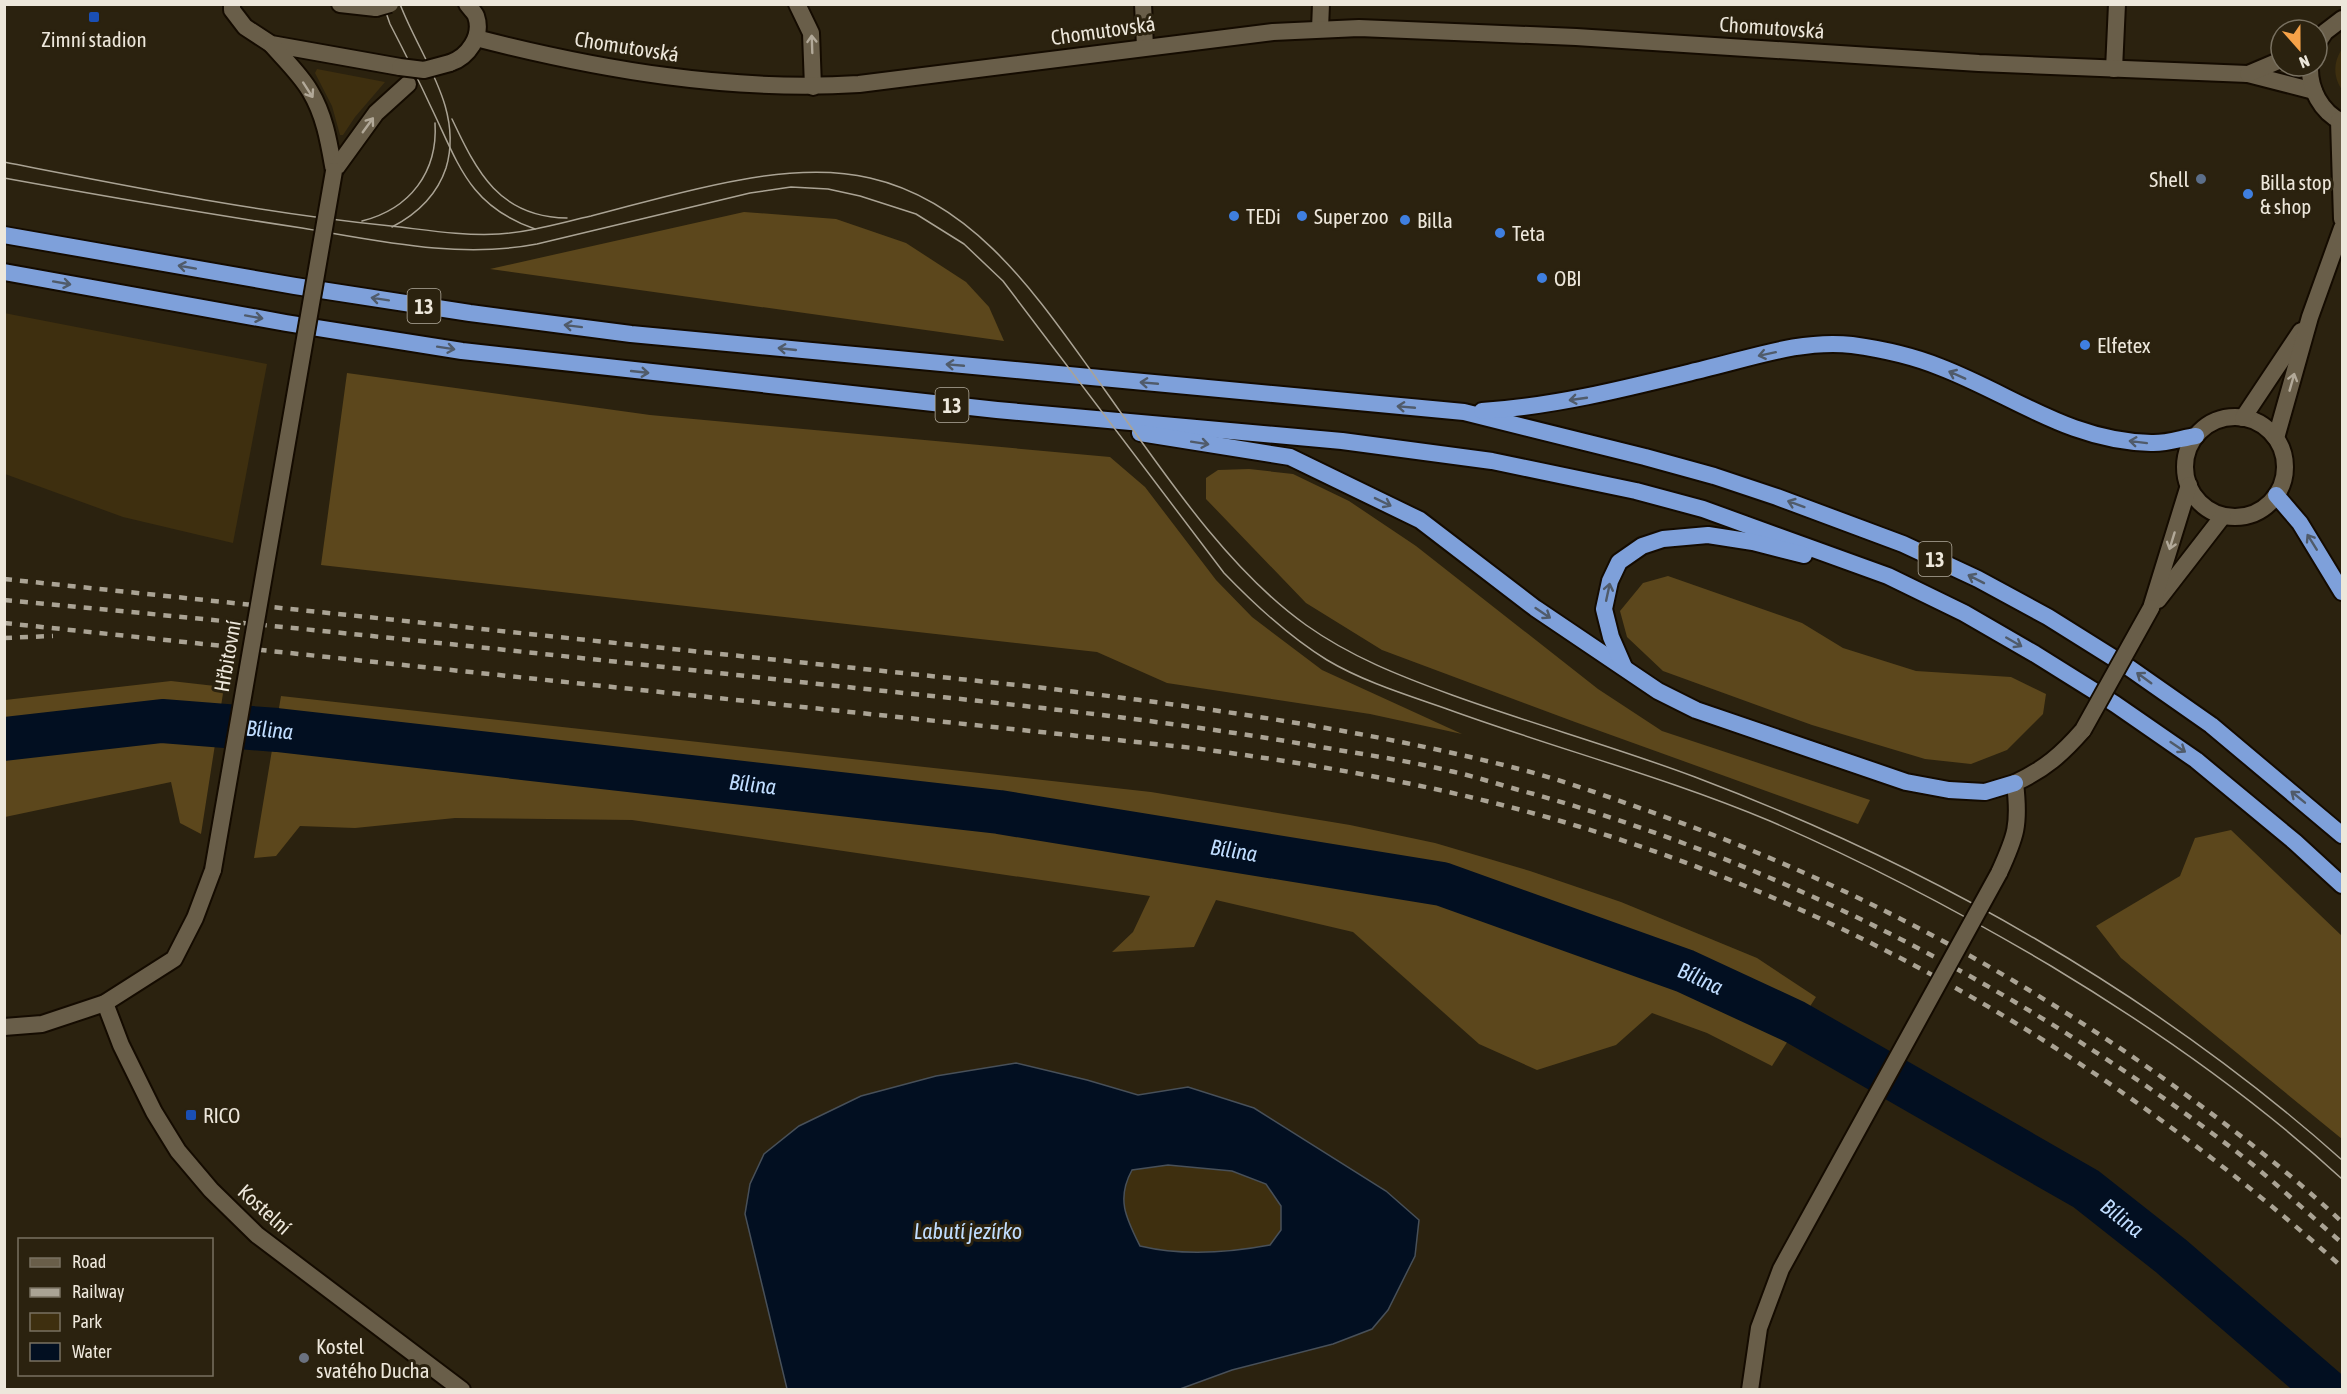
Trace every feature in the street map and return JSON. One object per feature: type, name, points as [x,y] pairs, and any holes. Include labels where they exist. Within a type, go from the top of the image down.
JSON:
[{"type":"highway","name":"13","points":[[4,235],[295,286],[470,313],[631,334],[1464,412],[1645,457],[1735,483],[1903,544],[1978,579],[2048,617],[2132,669],[2211,726],[2343,835]]},
{"type":"highway","name":"13","points":[[4,272],[285,323],[462,351],[997,410],[1342,441],[1492,460],[1636,491],[1703,509],[1888,576],[1964,613],[2115,704],[2196,760],[2343,885]]},
{"type":"highway","points":[[1464,412],[1518,408],[1587,398],[1772,353],[1807,346],[1850,345],[1939,366],[2049,420],[2100,437],[2153,443],[2196,436]]},
{"type":"highway","points":[[997,410],[1290,457],[1420,520],[1535,608],[1625,667],[1658,692],[1696,710],[1737,726],[1906,782],[1949,790],[1985,792],[2015,783]]},
{"type":"highway","points":[[2276,495],[2300,524],[2343,592]]},
{"type":"highway","points":[[1625,667],[1611,637],[1604,609],[1610,580],[1619,562],[1642,546],[1663,539],[1708,536],[1753,542],[1888,576]]},
{"type":"street","points":[[232,4],[232,10],[245,27],[271,44],[309,89],[326,129],[334,171]]},
{"type":"street","points":[[340,4],[383,6]]},
{"type":"street","points":[[271,44],[400,68],[424,70],[461,59],[476,38],[476,17],[467,4]]},
{"type":"street","points":[[797,4],[811,33],[813,87]]},
{"type":"street","points":[[1143,4],[1145,47]]},
{"type":"street","points":[[1320,29],[1321,4]]},
{"type":"street","points":[[2114,69],[2118,4]]},
{"type":"street","points":[[2329,29],[2343,19]]},
{"type":"street","name":"Chomutovská","points":[[476,38],[554,58],[724,84],[813,87],[904,79],[1273,32],[1388,29],[1565,36],[1979,63],[2248,74],[2314,91]]},
{"type":"street","points":[[2248,74],[2269,65]]},
{"type":"street","points":[[334,171],[376,113],[424,70]]},
{"type":"street","points":[[2312,78],[2314,91],[2320,104],[2341,121],[2343,219]]},
{"type":"street","name":"Hřbitovní","points":[[4,1028],[42,1024],[105,1003],[174,959],[195,918],[213,870],[334,171]]},
{"type":"street","points":[[2276,438],[2310,317],[2343,228]]},
{"type":"street","points":[[2243,418],[2310,317]]},
{"type":"street","points":[[2243,418],[2258,423],[2276,438],[2285,462],[2283,479],[2270,503],[2253,514],[2223,516],[2198,501],[2188,485],[2185,463],[2188,451],[2202,429],[2217,420],[2243,418]]},
{"type":"street","points":[[2151,608],[2188,485]]},
{"type":"street","points":[[1750,1389],[1759,1328],[1781,1269],[1999,873],[2015,838],[2019,811],[2015,783],[2037,772],[2061,754],[2083,730],[2151,608],[2223,516]]},
{"type":"street","name":"Kostelní","points":[[105,1003],[121,1045],[153,1112],[178,1151],[211,1190],[266,1242],[462,1389]]},
{"type":"green space","points":[[2342,49],[2342,90],[2335,70]]},
{"type":"green space","points":[[317,69],[385,82],[343,135],[340,135],[332,106],[315,73]]},
{"type":"green space","points":[[4,313],[267,364],[233,543],[123,517],[5,474]]},
{"type":"green space","points":[[1168,1165],[1232,1171],[1266,1184],[1281,1206],[1281,1230],[1270,1245],[1237,1250],[1188,1252],[1140,1246],[1126,1218],[1123,1187],[1132,1170]]},
{"type":"shaded area","points":[[744,212],[836,219],[906,243],[966,282],[989,307],[1004,341],[490,269]]},
{"type":"shaded area","points":[[347,373],[650,415],[1110,457],[1145,487],[1216,580],[1252,617],[1322,670],[1462,734],[1370,714],[1167,683],[1097,652],[321,565]]},
{"type":"shaded area","points":[[1249,469],[1293,474],[1349,501],[1416,546],[1598,689],[1662,731],[1870,800],[1858,824],[1382,650],[1306,603],[1206,499],[1206,478],[1218,470]]},
{"type":"shaded area","points":[[1668,576],[1802,623],[1843,648],[1916,671],[2011,677],[2046,694],[2043,714],[2007,750],[1971,764],[1925,759],[1812,725],[1663,671],[1627,637],[1620,611],[1643,583]]},
{"type":"shaded area","points":[[171,681],[224,687],[201,834],[180,823],[171,782],[5,817],[5,700]]},
{"type":"shaded area","points":[[281,696],[1151,792],[1350,825],[1435,843],[1530,871],[1621,902],[1757,958],[1816,997],[1772,1066],[1707,1033],[1652,1013],[1616,1045],[1537,1070],[1479,1044],[1353,932],[1216,900],[1194,947],[1112,952],[1133,932],[1150,896],[632,820],[455,818],[355,828],[300,826],[276,856],[254,858]]},
{"type":"shaded area","points":[[2231,830],[2342,936],[2342,1139],[2121,958],[2096,926],[2180,876],[2195,838]]},
{"type":"water","name":"Labutí jezírko","points":[[1016,1063],[1138,1095],[1188,1087],[1254,1108],[1386,1191],[1419,1220],[1415,1256],[1388,1310],[1372,1329],[1333,1344],[1232,1370],[1180,1389],[787,1389],[745,1214],[750,1184],[764,1154],[799,1126],[861,1096],[936,1076]],"holes":[[[1168,1165],[1232,1171],[1266,1184],[1281,1206],[1281,1230],[1270,1245],[1205,1252],[1172,1251],[1140,1246],[1127,1217],[1124,1199],[1127,1180],[1132,1170]]]},
{"type":"waterway","name":"Bílina","points":[[4,739],[162,721],[277,730],[999,812],[1442,884],[1685,971],[1795,1022],[2086,1189],[2171,1256],[2326,1390]]},
{"type":"tram line","points":[[383,4],[390,24],[469,181],[480,196],[495,208],[513,220],[535,229]]},
{"type":"tram line","points":[[392,227],[418,210],[432,195],[446,168],[450,146],[445,104],[400,4]]},
{"type":"tram line","points":[[452,119],[471,157],[493,188],[524,210],[544,216],[567,218]]},
{"type":"tram line","points":[[362,221],[394,208],[418,186],[432,157],[435,123]]},
{"type":"tram line","points":[[4,162],[245,207],[342,221],[472,234],[499,234],[534,229],[693,189],[766,176],[837,173],[870,178],[906,190],[939,206],[969,227],[1021,279],[1045,308],[1162,471],[1216,539],[1275,600],[1306,625],[1340,647],[1395,673],[1482,706],[1695,777],[1782,812],[1953,893],[2036,939],[2117,989],[2195,1042],[2270,1099],[2342,1160]]},
{"type":"tram line","points":[[4,178],[361,238],[449,249],[478,250],[537,244],[750,193],[791,187],[828,189],[860,196],[916,214],[964,244],[1003,281],[1224,573],[1273,620],[1313,651],[1341,668],[1386,688],[1730,805],[1806,837],[1913,889],[2051,966],[2165,1039],[2238,1092],[2342,1179]]},
{"type":"railway","points":[[4,579],[1036,687],[1221,711],[1344,731],[1527,771],[1657,814],[1793,868],[1860,899],[1989,967],[2052,1004],[2174,1086],[2260,1151],[2342,1222]]},
{"type":"railway","points":[[4,600],[206,619],[1063,710],[1252,736],[1400,760],[1471,776],[1628,823],[1720,857],[1810,895],[1984,984],[2068,1034],[2150,1088],[2244,1157],[2342,1243]]},
{"type":"railway","points":[[4,623],[1193,748],[1297,763],[1400,782],[1553,819],[1706,870],[1805,912],[1902,959],[1996,1011],[2087,1068],[2174,1130],[2260,1196],[2342,1267]]},
{"type":"railway","points":[[4,638],[53,636]]},
{"type":"place","name":"Zimní stadion","points":[[94,17]]},
{"type":"place","name":"Shell","points":[[2201,179]]},
{"type":"place","name":"Billa stop & shop","points":[[2248,194]]},
{"type":"place","name":"TEDi","points":[[1234,216]]},
{"type":"place","name":"Super zoo","points":[[1302,216]]},
{"type":"place","name":"Billa","points":[[1405,220]]},
{"type":"place","name":"Teta","points":[[1500,233]]},
{"type":"place","name":"OBI","points":[[1542,278]]},
{"type":"place","name":"Elfetex","points":[[2085,345]]},
{"type":"place","name":"RICO","points":[[191,1115]]},
{"type":"place","name":"Kostel svatého Ducha","points":[[304,1358]]}]
